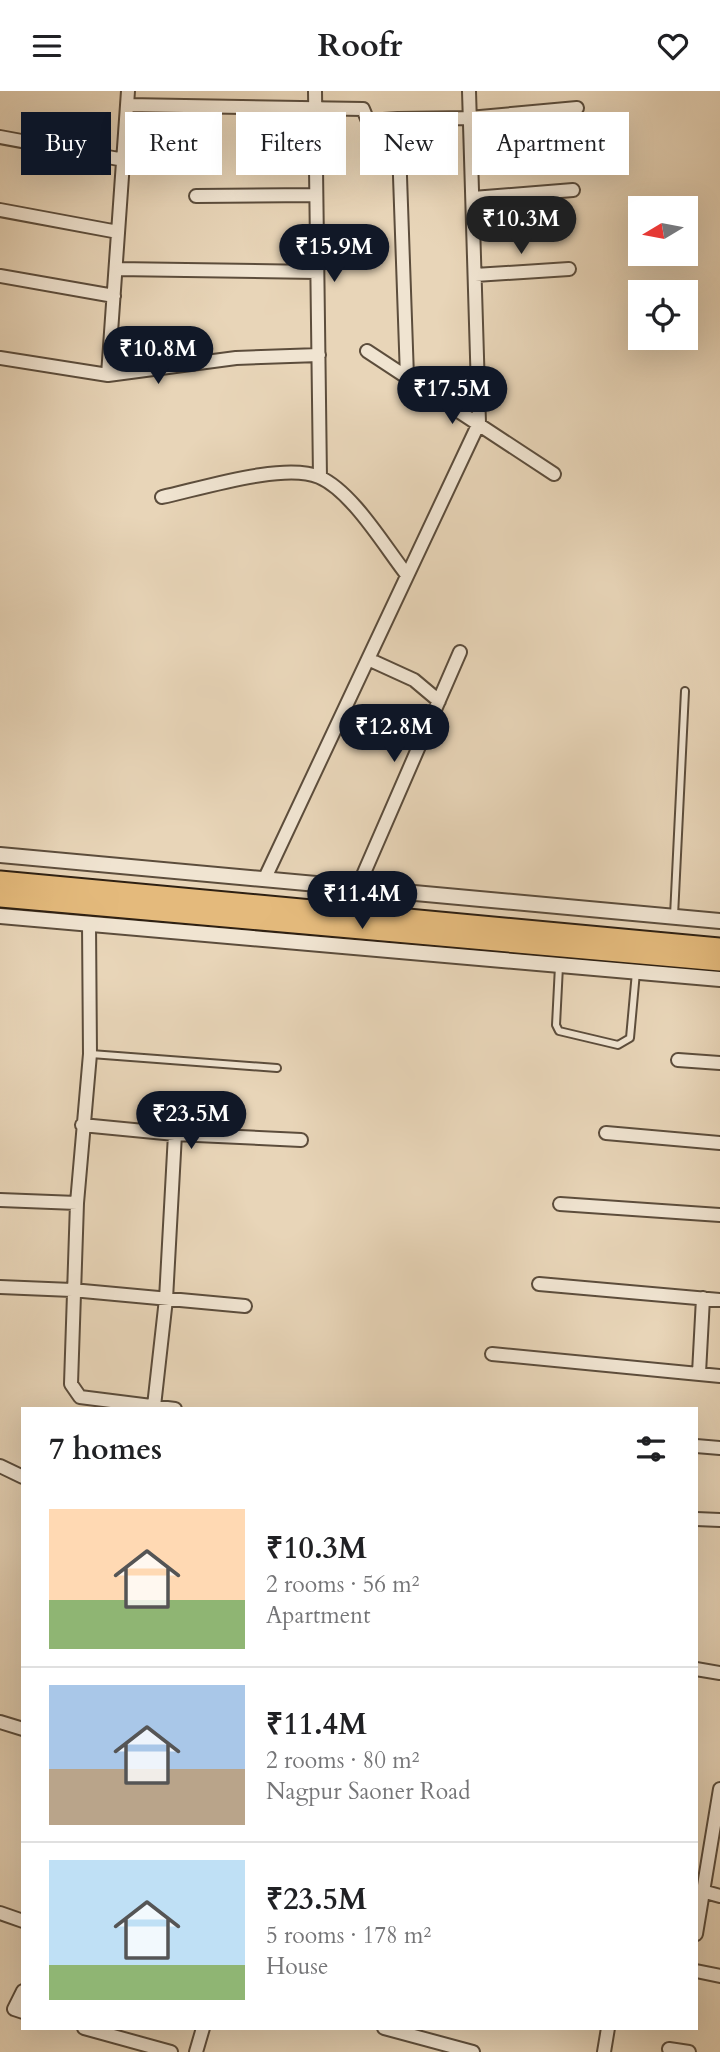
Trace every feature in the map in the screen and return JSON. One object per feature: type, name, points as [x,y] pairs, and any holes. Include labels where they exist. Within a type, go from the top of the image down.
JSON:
[{"type":"highway","points":[[0,881],[720,948]]},
{"type":"highway","points":[[0,897],[720,961]]},
{"type":"street","points":[[315,91],[320,477]]},
{"type":"street","points":[[265,878],[479,423],[469,91]]},
{"type":"street","points":[[108,375],[128,98],[363,109],[364,112]]},
{"type":"street","points":[[458,118],[577,109]]},
{"type":"street","points":[[0,137],[124,160]]},
{"type":"street","points":[[400,175],[407,377]]},
{"type":"street","points":[[473,198],[573,190]]},
{"type":"street","points":[[196,196],[316,195]]},
{"type":"street","points":[[0,210],[118,232]]},
{"type":"street","points":[[116,269],[317,272]]},
{"type":"street","points":[[475,275],[569,269]]},
{"type":"street","points":[[0,276],[114,296]]},
{"type":"street","points":[[367,351],[554,474]]},
{"type":"street","points":[[0,358],[108,375],[236,358],[319,355]]},
{"type":"street","points":[[162,497],[278,472],[302,472],[320,477],[352,505],[407,575]]},
{"type":"street","points":[[357,889],[460,652]]},
{"type":"street","points":[[368,659],[414,680],[439,701]]},
{"type":"street","points":[[0,855],[720,921]]},
{"type":"street","points":[[0,916],[720,979]]},
{"type":"street","points":[[89,924],[90,1054],[77,1203],[72,1290],[71,1384],[80,1397],[161,1407]]},
{"type":"street","points":[[678,1060],[720,1063]]},
{"type":"street","points":[[82,1125],[302,1140]]},
{"type":"street","points":[[154,1406],[166,1299],[175,1133]]},
{"type":"street","points":[[606,1133],[720,1143]]},
{"type":"street","points":[[0,1200],[77,1203]]},
{"type":"street","points":[[560,1203],[720,1215]]},
{"type":"street","points":[[539,1284],[720,1300]]},
{"type":"street","points":[[0,1287],[72,1290],[245,1306]]},
{"type":"street","points":[[699,1373],[703,1298]]},
{"type":"street","points":[[492,1354],[720,1376]]},
{"type":"street","points":[[698,1446],[720,1448]]},
{"type":"street","points":[[0,1466],[21,1476]]},
{"type":"street","points":[[698,1519],[720,1520]]},
{"type":"street","points":[[698,1669],[720,1673]]},
{"type":"street","points":[[0,1722],[21,1728]]},
{"type":"street","points":[[698,1920],[702,1891],[715,1842],[720,1789]]},
{"type":"street","points":[[702,1891],[720,1896]]},
{"type":"street","points":[[0,1913],[21,1920]]},
{"type":"street","points":[[698,1971],[720,1976]]},
{"type":"street","points":[[21,1995],[13,2009],[21,2011]]},
{"type":"street","points":[[91,2030],[171,2052]]},
{"type":"street","points":[[197,2052],[202,2030]]},
{"type":"street","points":[[391,2030],[473,2052]]},
{"type":"street","points":[[604,2052],[608,2030]]},
{"type":"street","points":[[669,2049],[689,2052]]},
{"type":"lane","points":[[674,917],[685,691]]},
{"type":"lane","points":[[559,966],[556,1025],[559,1031],[618,1045],[630,1038],[636,972]]},
{"type":"lane","points":[[90,1054],[278,1067]]}]
